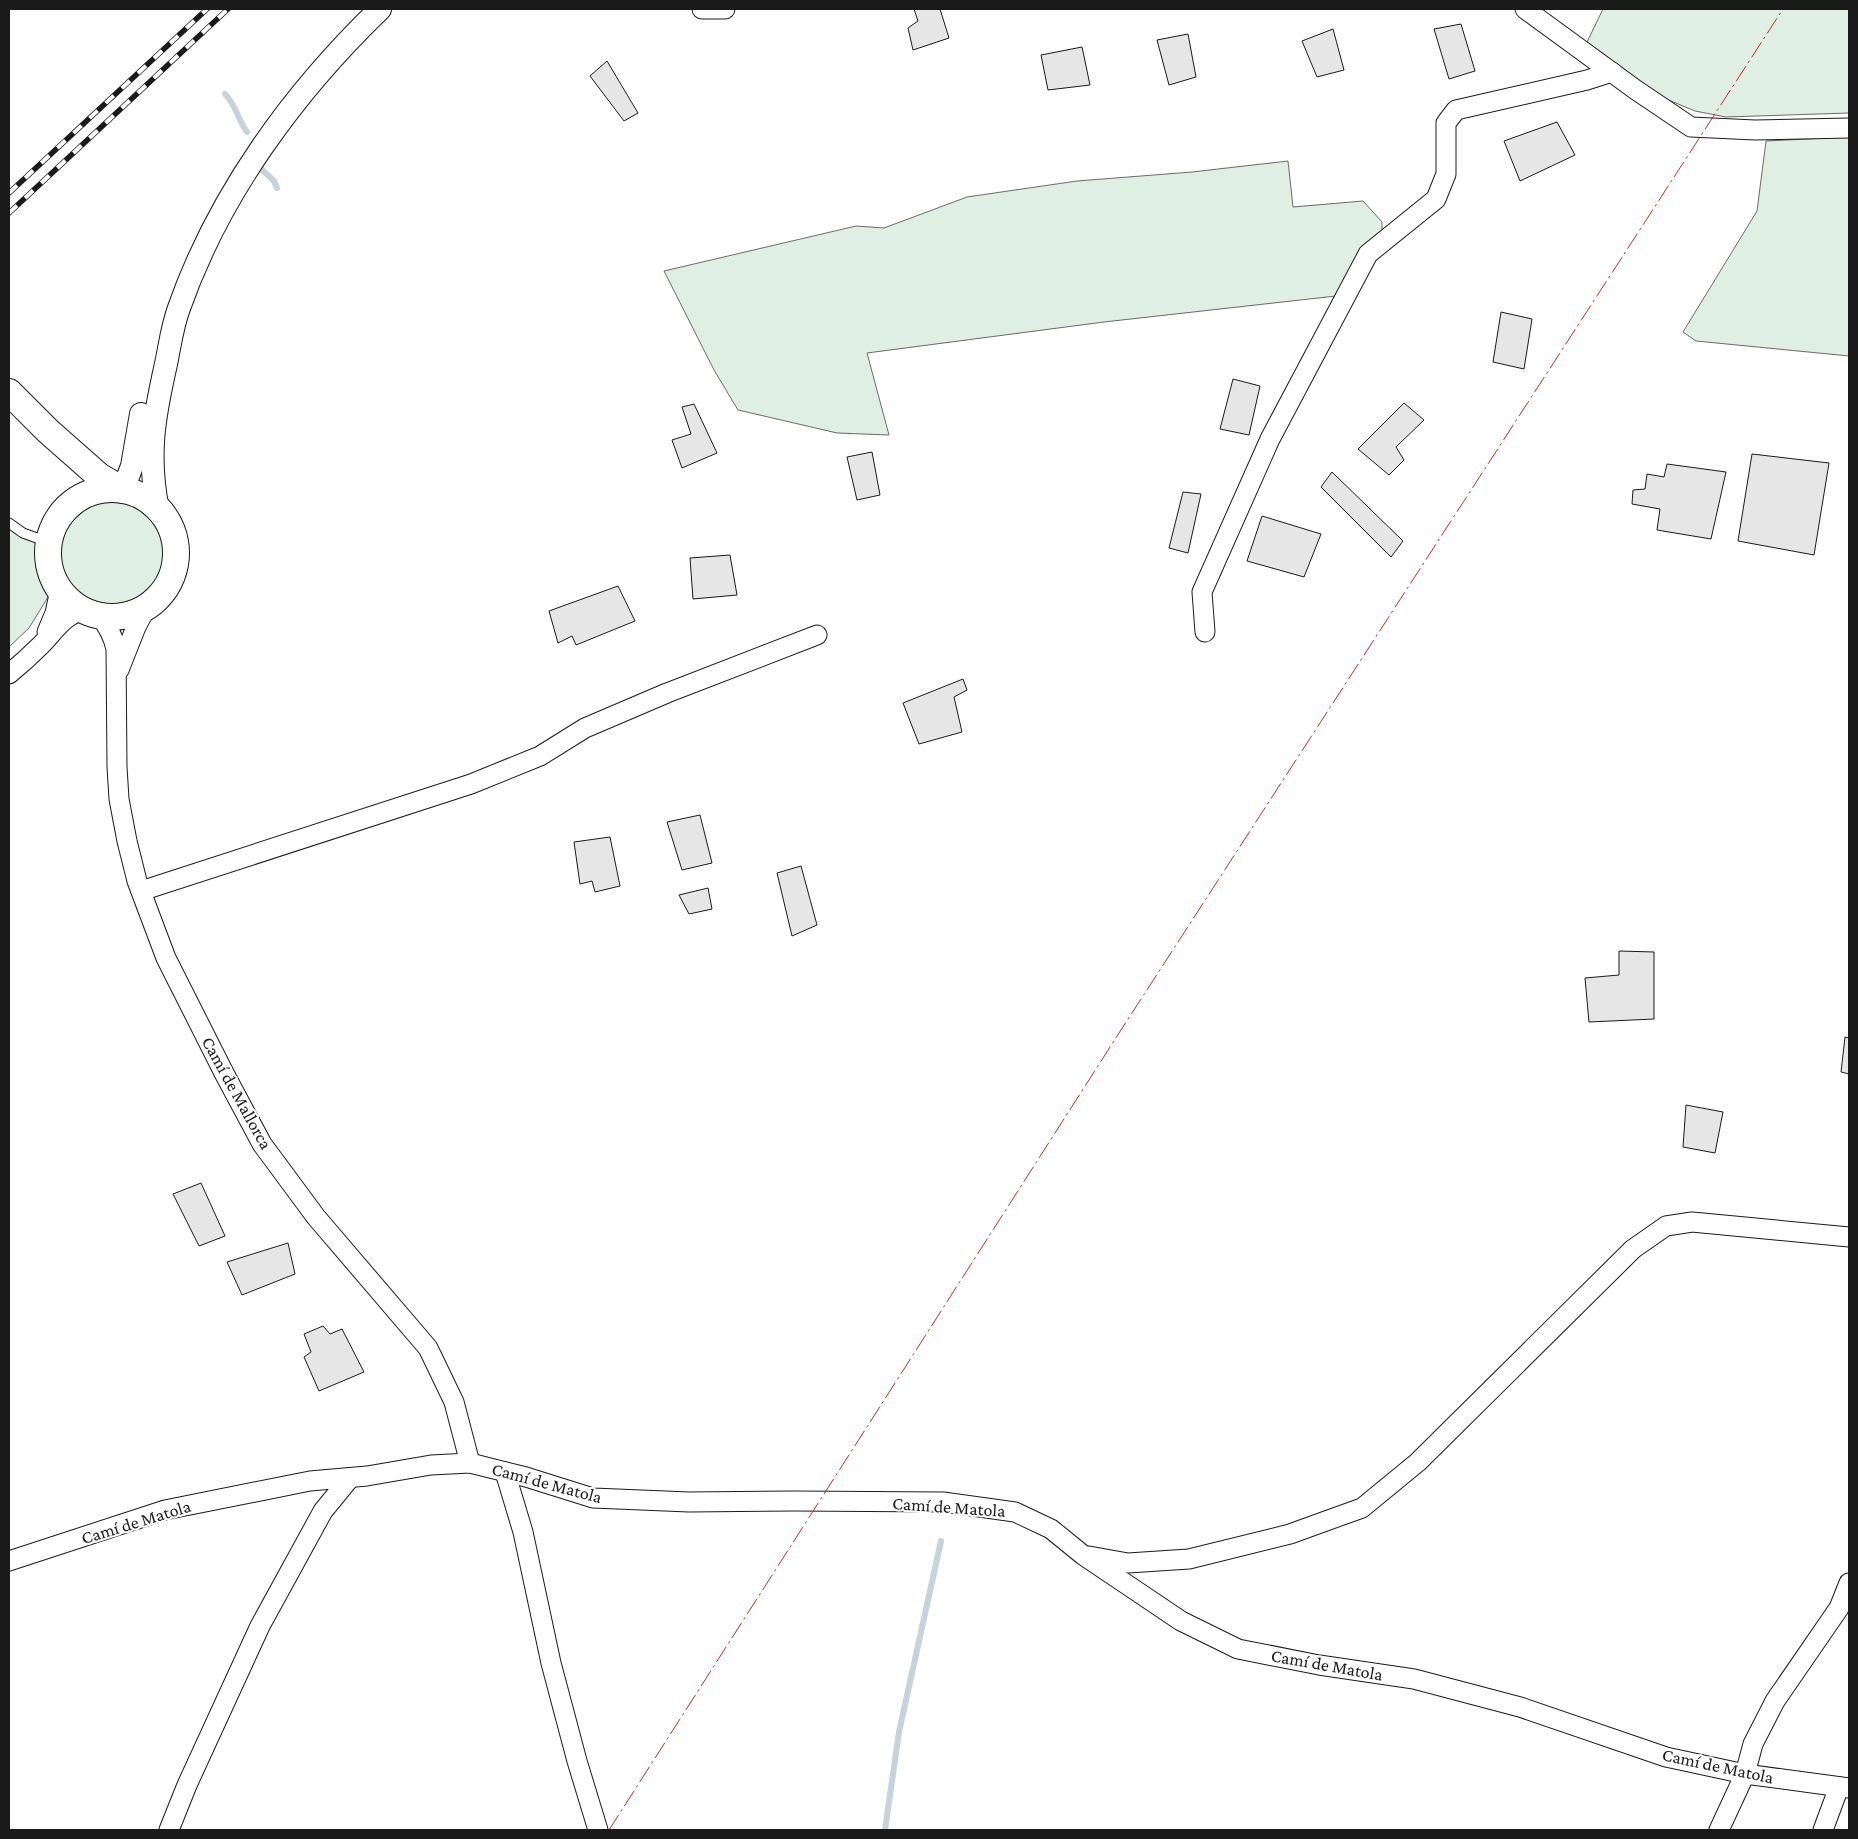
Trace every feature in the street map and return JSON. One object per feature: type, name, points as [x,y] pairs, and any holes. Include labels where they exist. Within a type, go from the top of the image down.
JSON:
[{"type":"main road","points":[[9,392],[48,431],[99,476],[123,490],[139,495],[153,504],[164,516],[172,531],[176,548],[174,564],[169,580],[160,594],[147,606],[132,613],[116,616],[91,612],[70,602],[60,590],[52,575],[48,559],[48,542],[53,526],[62,512],[74,500],[106,489],[123,490]]},
{"type":"main road","points":[[48,431],[68,461],[74,482],[74,500]]},
{"type":"street","points":[[123,490],[132,466],[154,354],[166,314],[206,226],[239,168],[266,127],[334,44],[370,9]]},
{"type":"street","points":[[158,510],[153,484],[154,422],[173,329],[194,271],[238,186],[277,125],[317,75],[380,9]]},
{"type":"street","points":[[702,9],[725,9]]},
{"type":"street","points":[[1525,9],[1692,127],[1755,130],[1849,128]]},
{"type":"street","points":[[1204,632],[1202,592],[1270,439],[1368,254],[1436,199],[1446,174],[1446,123],[1456,110],[1587,80],[1612,72]]},
{"type":"street","points":[[42,644],[55,613],[60,590]]},
{"type":"street","name":"Camí de Mallorca","points":[[117,676],[136,627],[147,606]]},
{"type":"street","points":[[9,674],[42,644],[63,620],[75,612],[91,612]]},
{"type":"street","name":"Camí de Mallorca","points":[[91,612],[108,626],[114,638],[117,676],[116,767],[119,799],[127,842],[141,892],[166,958],[224,1074],[262,1144],[316,1217],[428,1348],[454,1402],[470,1463]]},
{"type":"street","points":[[141,892],[471,784],[540,756],[585,728],[817,635]]},
{"type":"street","points":[[1083,1555],[1128,1563],[1189,1559],[1290,1534],[1362,1508],[1418,1462],[1633,1249],[1666,1226],[1692,1222],[1849,1238]]},
{"type":"street","name":"Camí de Matola","points":[[9,1562],[165,1510],[310,1481],[350,1478],[431,1465],[470,1463],[593,1498],[689,1502],[943,1502],[1015,1512],[1051,1529],[1083,1555],[1181,1621],[1238,1649],[1318,1665],[1414,1679],[1520,1707],[1666,1757],[1745,1774],[1844,1788]]},
{"type":"street","points":[[505,1472],[523,1532],[551,1663],[577,1761],[598,1830]]},
{"type":"street","points":[[169,1830],[187,1785],[260,1626],[323,1511],[350,1478]]},
{"type":"street","points":[[1719,1830],[1745,1774],[1753,1744],[1775,1701],[1838,1608],[1849,1583]]},
{"type":"street","points":[[1823,1830],[1844,1788]]},
{"type":"lane","points":[[9,523],[23,532],[48,542]]},
{"type":"green space","points":[[1603,9],[1849,9],[1849,113],[1726,117],[1695,111],[1659,96],[1587,42]]},
{"type":"green space","points":[[1849,137],[1849,356],[1696,341],[1683,332],[1757,211],[1766,141]]},
{"type":"green space","points":[[1288,161],[1293,207],[1363,201],[1382,222],[1382,237],[1336,296],[1104,322],[867,353],[889,435],[837,433],[738,410],[714,370],[664,271],[856,226],[884,228],[967,197],[1077,181],[1192,172]]},
{"type":"green space","points":[[111,493],[134,498],[153,510],[165,529],[170,552],[165,575],[153,594],[134,606],[111,611],[88,606],[69,594],[57,575],[52,552],[57,529],[69,510],[88,498]]},
{"type":"green space","points":[[9,529],[23,537],[45,545],[48,576],[53,589],[29,628],[9,647]]},
{"type":"building","points":[[914,9],[940,9],[949,38],[913,50],[908,28],[918,21]]},
{"type":"building","points":[[1461,24],[1475,71],[1449,79],[1434,29]]},
{"type":"building","points":[[1333,29],[1344,70],[1317,77],[1302,41]]},
{"type":"building","points":[[1188,34],[1196,77],[1169,85],[1157,40]]},
{"type":"building","points":[[1082,47],[1090,85],[1048,90],[1041,55]]},
{"type":"building","points":[[607,61],[638,113],[624,121],[590,76]]},
{"type":"building","points":[[1557,122],[1575,155],[1520,181],[1504,141]]},
{"type":"building","points":[[1501,312],[1532,319],[1524,369],[1493,362]]},
{"type":"building","points":[[1233,379],[1260,386],[1249,435],[1220,429]]},
{"type":"building","points":[[1404,403],[1424,420],[1396,447],[1404,460],[1389,475],[1358,449]]},
{"type":"building","points":[[694,404],[717,453],[682,468],[672,440],[691,434],[682,407]]},
{"type":"building","points":[[872,452],[880,495],[857,500],[847,457]]},
{"type":"building","points":[[1752,454],[1829,463],[1814,555],[1738,541]]},
{"type":"building","points":[[1667,464],[1726,472],[1711,539],[1657,530],[1660,509],[1632,504],[1633,490],[1645,489],[1647,474],[1664,477]]},
{"type":"building","points":[[1332,472],[1403,541],[1391,557],[1321,487]]},
{"type":"building","points":[[1183,492],[1201,494],[1188,553],[1169,548]]},
{"type":"building","points":[[1262,516],[1321,534],[1304,577],[1247,561]]},
{"type":"building","points":[[730,555],[737,595],[693,599],[690,558]]},
{"type":"building","points":[[618,586],[635,621],[576,645],[572,636],[558,643],[549,611]]},
{"type":"building","points":[[963,679],[967,690],[954,697],[962,732],[919,744],[903,703]]},
{"type":"building","points":[[700,815],[712,863],[682,870],[667,822]]},
{"type":"building","points":[[610,837],[620,886],[595,892],[592,881],[580,884],[574,842]]},
{"type":"building","points":[[801,866],[817,925],[792,936],[777,873]]},
{"type":"building","points":[[708,888],[712,909],[689,914],[679,895]]},
{"type":"building","points":[[1619,951],[1654,952],[1654,1019],[1589,1022],[1585,978],[1619,975]]},
{"type":"building","points":[[1845,1037],[1849,1038],[1849,1074],[1841,1072]]},
{"type":"building","points":[[1686,1105],[1723,1112],[1715,1153],[1683,1147]]},
{"type":"building","points":[[201,1183],[225,1236],[199,1246],[173,1194]]},
{"type":"building","points":[[288,1243],[295,1274],[242,1295],[227,1262]]},
{"type":"building","points":[[323,1326],[330,1334],[342,1329],[364,1372],[319,1391],[304,1357],[311,1352],[304,1334]]},
{"type":"waterway","points":[[225,94],[232,103],[247,132]]},
{"type":"waterway","points":[[257,165],[274,181],[277,188]]},
{"type":"waterway","points":[[885,1830],[899,1732],[941,1541]]},
{"type":"railway","points":[[9,193],[207,9]]},
{"type":"railway","points":[[9,213],[228,9]]},
{"type":"power","points":[[609,1830],[1119,1033],[1783,9]]}]
